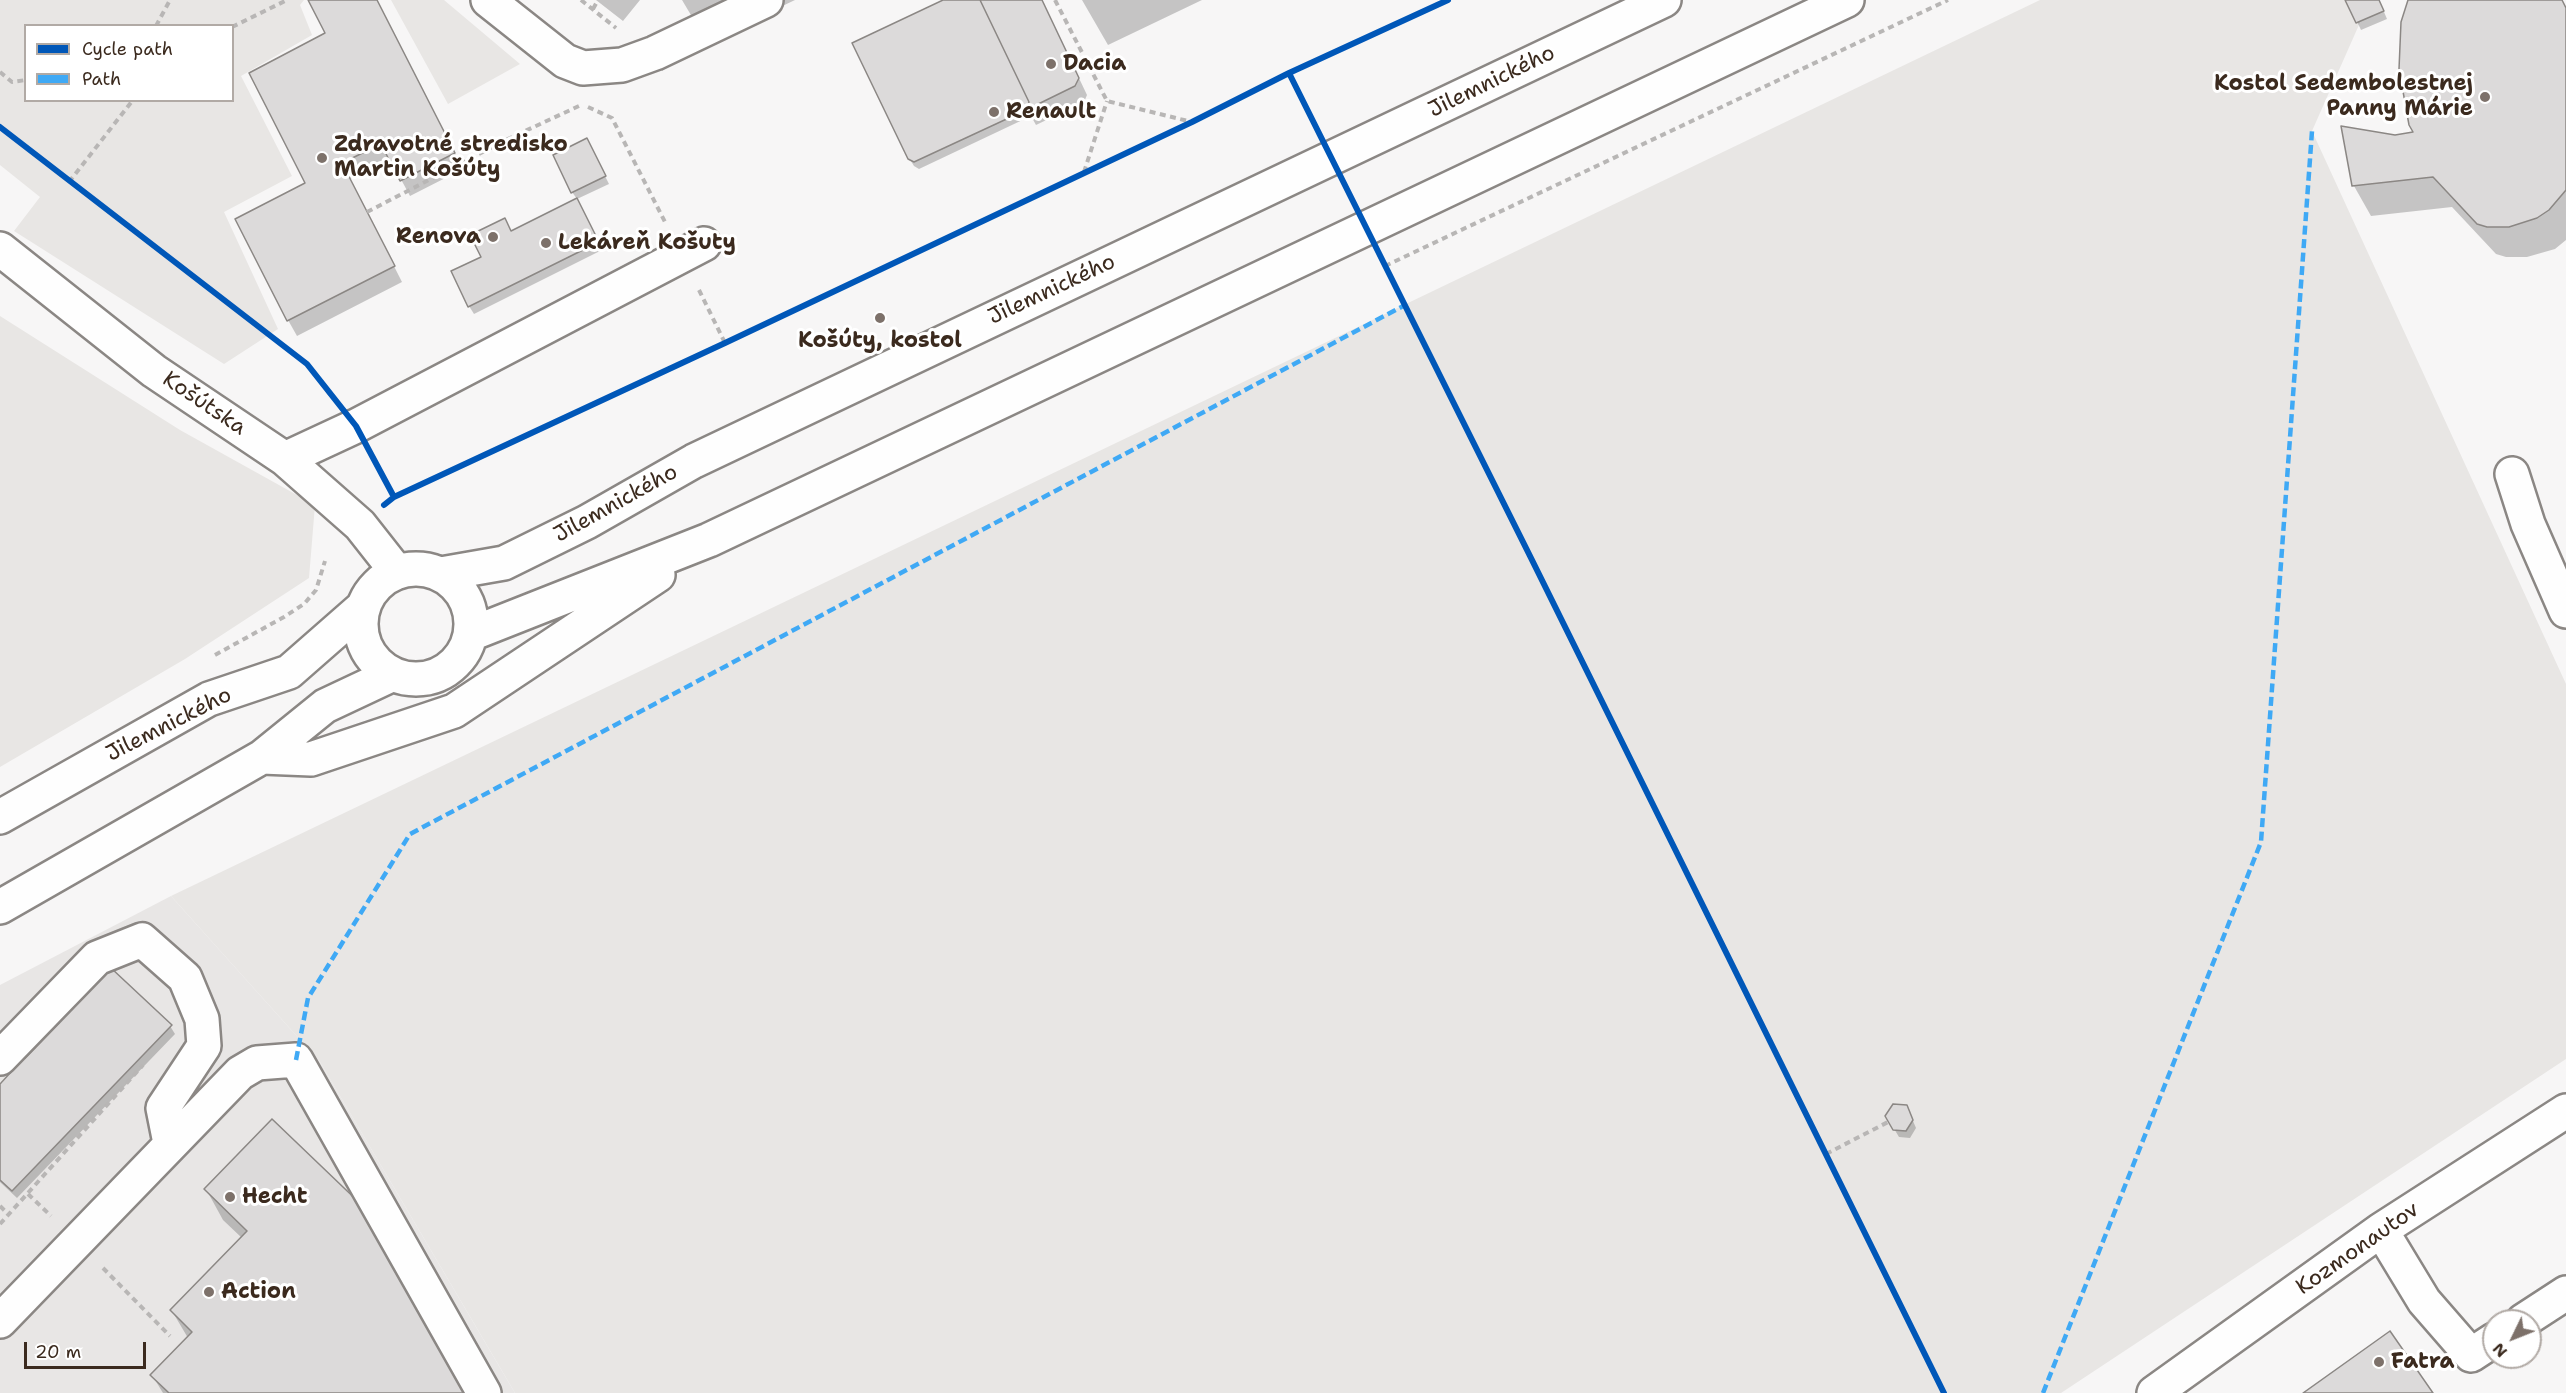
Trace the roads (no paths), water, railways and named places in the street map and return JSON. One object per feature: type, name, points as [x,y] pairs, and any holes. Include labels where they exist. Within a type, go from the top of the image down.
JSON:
[{"type":"main road","points":[[488,0],[565,61],[583,68],[622,65],[655,53],[766,0]]},
{"type":"main road","name":"Jilemnického","points":[[0,817],[209,699],[289,672],[362,608],[376,586],[397,572],[411,568],[441,574],[504,563],[587,522],[705,456],[1664,0]]},
{"type":"main road","points":[[471,634],[709,540],[1847,0]]},
{"type":"main road","name":"Košútska","points":[[0,249],[154,370],[285,459],[360,525],[397,572]]},
{"type":"main road","points":[[285,459],[356,426],[693,250]]},
{"type":"main road","points":[[2512,474],[2528,524],[2566,611]]},
{"type":"main road","points":[[262,757],[311,759],[454,711],[709,540]]},
{"type":"main road","points":[[362,608],[360,624],[363,640],[369,654],[380,666],[404,678],[426,678],[447,670],[462,654],[471,634],[472,623],[466,602],[454,584],[441,574]]},
{"type":"main road","points":[[0,907],[262,757],[325,706],[393,674]]},
{"type":"main road","points":[[0,1058],[97,958],[142,940],[185,978],[202,1019],[204,1046],[163,1108],[170,1143]]},
{"type":"main road","points":[[0,1321],[240,1073],[257,1063],[296,1060],[484,1393]]},
{"type":"main road","name":"Kozmonautov","points":[[2154,1393],[2381,1230],[2566,1112]]},
{"type":"main road","points":[[2381,1230],[2424,1301],[2470,1355],[2482,1348]]},
{"type":"main road","points":[[2541,1309],[2566,1293]]},
{"type":"place","name":"Dacia","points":[[1051,64]]},
{"type":"place","name":"Kostol Sedembolestnej Panny Márie","points":[[2485,97]]},
{"type":"place","name":"Renault","points":[[994,112]]},
{"type":"place","name":"Zdravotné stredisko Martin Košúty","points":[[322,158]]},
{"type":"place","name":"Renova","points":[[493,237]]},
{"type":"place","name":"Lekáreň Košuty","points":[[546,243]]},
{"type":"place","name":"Košúty, kostol","points":[[880,318]]},
{"type":"place","name":"Hecht","points":[[230,1197]]},
{"type":"place","name":"Action","points":[[209,1292]]},
{"type":"place","name":"Fatra","points":[[2379,1362]]}]
